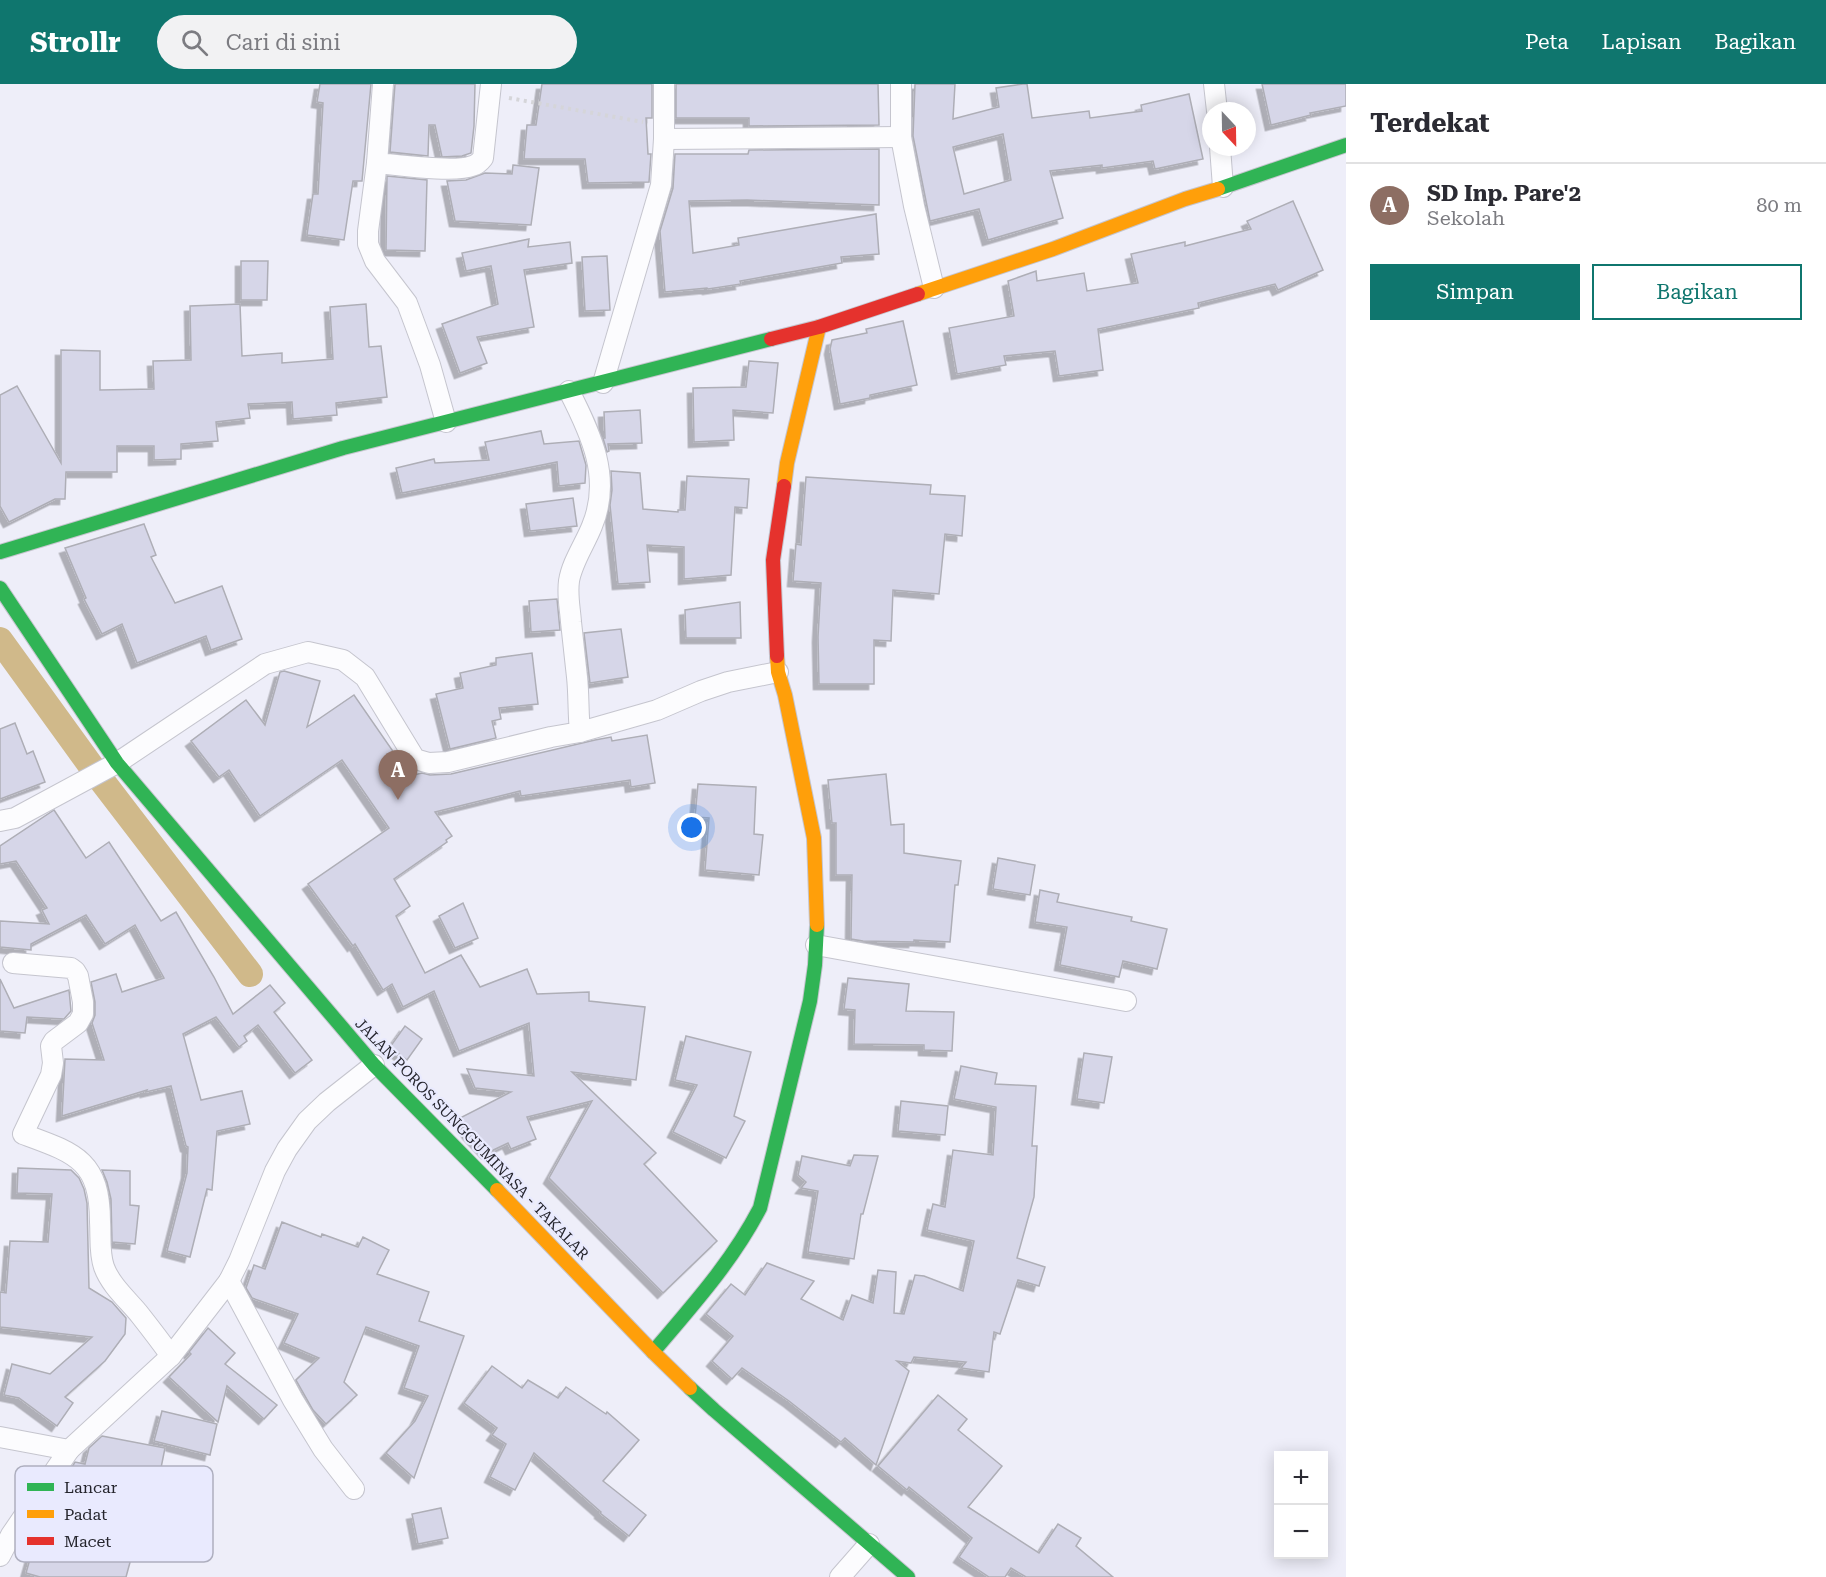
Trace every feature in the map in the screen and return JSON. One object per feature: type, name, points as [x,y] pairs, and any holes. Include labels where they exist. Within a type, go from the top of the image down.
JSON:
[{"type":"main road","points":[[0,552],[343,448],[819,327],[1053,249],[1185,199],[1346,145]]},
{"type":"main road","points":[[653,1352],[736,1251],[752,1227],[760,1208],[810,1000],[816,945],[814,838],[778,672],[773,560],[787,463],[819,327]]},
{"type":"main road","name":"JALAN POROS SUNGGUMINASA - TAKALAR","points":[[0,588],[100,772],[374,1065],[653,1352],[714,1410],[908,1577]]},
{"type":"street","points":[[382,84],[377,163],[368,231],[369,244],[375,261],[407,303],[430,364],[446,422]]},
{"type":"street","points":[[603,382],[658,200],[663,167],[664,84]]},
{"type":"street","points":[[900,84],[901,137],[914,206],[934,288]]},
{"type":"street","points":[[1214,84],[1216,102]]},
{"type":"street","points":[[377,163],[454,169],[471,167],[478,163],[483,158],[490,89]]},
{"type":"street","points":[[664,133],[901,137]]},
{"type":"street","points":[[1221,156],[1223,187]]},
{"type":"street","points":[[569,391],[584,420],[592,444],[598,464],[601,491],[596,518],[573,564],[569,578],[568,596],[580,732]]},
{"type":"street","points":[[0,821],[15,818],[100,772],[265,664],[308,652],[343,660],[365,677],[415,759],[429,763],[448,762],[580,732],[657,710],[728,682],[778,672]]},
{"type":"street","points":[[816,945],[1126,1001]]},
{"type":"street","points":[[13,963],[71,968],[78,976],[83,1014],[78,1023],[54,1041],[51,1046],[53,1063],[51,1075],[23,1134],[53,1145],[88,1168],[97,1188],[100,1243],[104,1268],[123,1297],[171,1356]]},
{"type":"street","points":[[58,1466],[69,1450],[171,1356],[229,1281],[275,1171],[287,1149],[307,1121],[347,1085],[374,1065]]},
{"type":"street","points":[[229,1281],[293,1400],[323,1449],[354,1489]]},
{"type":"street","points":[[0,1437],[69,1450]]},
{"type":"street","points":[[0,1556],[15,1530]]},
{"type":"street","points":[[840,1577],[869,1544]]},
{"type":"path","points":[[490,89],[664,133]]},
{"type":"building","points":[[320,84],[371,84],[362,181],[353,181],[344,240],[307,235],[313,194],[318,194],[323,103],[317,102]]},
{"type":"building","points":[[395,84],[475,84],[471,153],[442,157],[435,125],[429,125],[428,156],[390,152]]},
{"type":"building","points":[[542,84],[652,84],[652,118],[646,118],[648,154],[651,154],[649,182],[588,183],[585,159],[524,159],[527,125],[536,125]]},
{"type":"building","points":[[676,84],[878,84],[879,125],[749,126],[749,118],[676,118]]},
{"type":"building","points":[[915,84],[955,84],[953,119],[999,107],[996,88],[1023,84],[1027,84],[1032,118],[1089,111],[1090,118],[1142,111],[1141,105],[1189,94],[1203,159],[1155,169],[1153,161],[1102,168],[1102,165],[1050,171],[1063,218],[988,240],[979,209],[930,221],[913,136]],"holes":[[[1003,134],[1011,180],[964,194],[953,147]]]},
{"type":"building","points":[[1262,84],[1346,84],[1346,106],[1310,113],[1311,115],[1271,125]]},
{"type":"building","points":[[879,149],[879,205],[747,200],[689,201],[693,253],[739,245],[738,238],[876,214],[879,254],[841,257],[842,263],[740,281],[741,284],[665,292],[660,231],[673,188],[675,154],[748,154],[749,150]]},
{"type":"building","points":[[513,165],[539,168],[531,225],[455,221],[447,181],[466,180],[485,173],[512,174]]},
{"type":"building","points":[[387,176],[427,180],[425,251],[386,250]]},
{"type":"building","points":[[1293,201],[1323,270],[1278,290],[1275,284],[1198,303],[1199,308],[1098,329],[1103,370],[1059,376],[1055,351],[1004,356],[1006,365],[957,374],[949,328],[1014,316],[1008,281],[1036,271],[1037,281],[1084,273],[1087,291],[1138,283],[1131,254],[1185,242],[1185,246],[1251,229],[1247,221]]},
{"type":"building","points":[[529,239],[528,247],[570,242],[572,263],[524,270],[534,327],[477,337],[487,363],[460,373],[442,324],[498,304],[491,266],[466,271],[462,253]]},
{"type":"building","points":[[607,256],[610,310],[585,311],[582,257]]},
{"type":"building","points":[[241,261],[268,261],[267,300],[241,300]]},
{"type":"building","points":[[240,304],[242,356],[282,353],[282,363],[333,359],[330,307],[366,304],[369,347],[381,346],[387,397],[336,403],[337,415],[293,419],[292,402],[248,404],[250,418],[216,422],[218,441],[181,444],[181,459],[154,460],[154,446],[117,446],[117,472],[66,472],[65,499],[55,499],[9,522],[0,506],[0,395],[17,386],[61,463],[61,350],[100,351],[100,390],[154,389],[153,361],[191,360],[190,306]]},
{"type":"building","points":[[903,321],[917,385],[840,404],[830,349],[832,340],[867,333],[866,329]]},
{"type":"building","points":[[749,361],[778,363],[773,413],[733,410],[734,440],[694,442],[693,388],[746,387]]},
{"type":"building","points":[[640,410],[642,443],[608,444],[609,451],[607,452],[603,438],[605,438],[604,412]]},
{"type":"building","points":[[541,431],[544,444],[579,441],[586,465],[585,483],[559,486],[557,462],[402,493],[396,468],[434,459],[435,463],[489,460],[485,442]]},
{"type":"building","points":[[611,471],[640,473],[643,509],[678,512],[678,510],[685,510],[687,476],[749,479],[747,508],[735,507],[731,575],[684,579],[684,547],[647,545],[650,582],[618,584],[610,505]]},
{"type":"building","points":[[806,477],[931,485],[930,494],[965,496],[962,536],[945,534],[939,594],[893,590],[891,641],[874,640],[874,684],[819,684],[818,637],[821,583],[793,581],[796,544],[801,545]]},
{"type":"building","points":[[573,498],[577,526],[530,531],[526,504]]},
{"type":"building","points":[[144,524],[156,555],[151,557],[175,603],[222,586],[242,639],[211,650],[206,636],[137,663],[122,624],[102,634],[84,599],[86,598],[65,548]]},
{"type":"building","points":[[557,599],[560,630],[531,632],[529,601]]},
{"type":"building","points":[[740,602],[741,638],[686,638],[685,610]]},
{"type":"building","points":[[621,629],[628,677],[590,683],[584,633]]},
{"type":"building","points":[[532,653],[538,704],[499,708],[501,719],[492,721],[496,738],[450,749],[436,694],[463,688],[460,673],[496,665],[496,658]]},
{"type":"building","points":[[284,671],[320,681],[307,727],[354,695],[410,776],[422,773],[451,774],[595,740],[611,737],[612,741],[647,735],[655,783],[631,787],[630,780],[521,796],[520,791],[435,812],[452,836],[446,840],[447,842],[394,879],[410,906],[396,916],[425,973],[461,955],[480,987],[527,969],[537,994],[589,992],[589,1001],[645,1007],[636,1080],[572,1072],[656,1153],[644,1164],[717,1241],[663,1293],[549,1178],[592,1101],[527,1117],[536,1139],[511,1149],[508,1143],[487,1153],[468,1133],[460,1118],[511,1092],[475,1088],[467,1069],[534,1076],[529,1023],[459,1051],[434,991],[403,1007],[392,984],[383,990],[355,944],[353,946],[308,884],[389,828],[342,760],[260,816],[229,770],[219,777],[191,741],[246,700],[265,725],[280,672]]},
{"type":"building","points":[[15,723],[27,754],[33,751],[45,782],[0,799],[0,729]]},
{"type":"building","points":[[886,774],[891,825],[904,824],[904,853],[961,861],[958,885],[955,885],[950,942],[851,939],[852,875],[836,875],[836,823],[832,823],[828,780]]},
{"type":"building","points":[[698,784],[756,787],[754,834],[763,835],[759,875],[705,870],[709,818],[695,817]]},
{"type":"building","points":[[54,810],[86,858],[109,842],[161,921],[176,912],[233,1014],[270,985],[285,1003],[274,1012],[312,1060],[295,1073],[258,1025],[244,1036],[247,1041],[239,1047],[216,1017],[183,1034],[201,1100],[242,1091],[250,1124],[217,1131],[212,1190],[207,1189],[190,1257],[167,1251],[187,1173],[188,1147],[171,1086],[146,1092],[147,1090],[62,1116],[65,1059],[104,1060],[92,1023],[95,1015],[95,1002],[91,982],[116,974],[122,992],[164,978],[135,925],[105,944],[86,915],[31,944],[31,950],[0,947],[0,921],[49,924],[42,910],[47,908],[16,861],[0,864],[0,846]]},
{"type":"building","points":[[998,858],[1035,865],[1030,895],[993,889]]},
{"type":"building","points":[[1040,890],[1059,894],[1057,902],[1132,917],[1131,921],[1167,929],[1157,969],[1123,961],[1119,977],[1060,965],[1067,927],[1035,922]]},
{"type":"building","points":[[463,903],[478,938],[455,948],[439,916]]},
{"type":"building","points":[[848,978],[909,984],[906,1011],[954,1012],[952,1051],[924,1050],[924,1045],[854,1044],[855,1010],[844,1009]]},
{"type":"building","points":[[0,979],[14,1008],[69,990],[71,1011],[64,1019],[27,1017],[25,1033],[0,1031]]},
{"type":"building","points":[[405,1026],[422,1039],[407,1060],[390,1047]]},
{"type":"building","points":[[686,1036],[751,1052],[734,1116],[745,1121],[726,1158],[673,1132],[697,1085],[675,1080]]},
{"type":"building","points":[[1084,1053],[1112,1057],[1104,1103],[1077,1099]]},
{"type":"building","points":[[961,1066],[997,1073],[995,1084],[1036,1086],[1032,1146],[1037,1146],[1034,1197],[1017,1258],[1045,1267],[1039,1286],[1018,1280],[1000,1334],[994,1332],[989,1372],[961,1368],[966,1362],[914,1357],[911,1363],[897,1361],[909,1371],[876,1465],[845,1438],[841,1442],[742,1368],[732,1379],[712,1361],[733,1336],[706,1314],[731,1284],[745,1295],[767,1263],[814,1281],[801,1299],[843,1320],[852,1295],[873,1303],[878,1270],[896,1272],[894,1313],[904,1314],[915,1275],[924,1276],[963,1291],[974,1241],[927,1230],[933,1204],[945,1207],[953,1150],[993,1155],[996,1107],[954,1099]]},
{"type":"building","points":[[901,1101],[948,1106],[945,1135],[898,1131]]},
{"type":"building","points":[[854,1155],[878,1156],[863,1214],[861,1214],[854,1259],[808,1252],[818,1191],[801,1188],[806,1182],[798,1175],[802,1156],[850,1166]]},
{"type":"building","points":[[18,1168],[71,1170],[79,1178],[87,1203],[89,1288],[112,1302],[126,1318],[125,1334],[105,1361],[65,1397],[73,1403],[57,1426],[19,1398],[4,1395],[12,1364],[50,1374],[92,1337],[0,1327],[0,1292],[6,1293],[10,1241],[48,1242],[52,1194],[17,1193]]},
{"type":"building","points":[[102,1170],[130,1171],[130,1205],[139,1206],[135,1244],[112,1242],[111,1199]]},
{"type":"building","points":[[282,1222],[321,1237],[322,1234],[358,1247],[363,1237],[389,1250],[377,1274],[429,1292],[419,1321],[464,1336],[414,1478],[386,1453],[415,1421],[428,1396],[404,1388],[419,1346],[366,1327],[344,1382],[357,1395],[326,1424],[313,1410],[296,1380],[319,1358],[284,1343],[298,1314],[252,1298],[246,1288],[254,1265],[265,1269]]},
{"type":"building","points":[[208,1328],[235,1353],[225,1364],[277,1405],[264,1419],[227,1386],[218,1422],[169,1377],[191,1354],[189,1352]]},
{"type":"building","points":[[492,1366],[522,1388],[528,1380],[558,1398],[566,1387],[606,1414],[607,1412],[639,1440],[603,1481],[646,1515],[629,1536],[534,1453],[515,1490],[490,1477],[506,1444],[492,1435],[497,1428],[464,1403]]},
{"type":"building","points":[[938,1395],[967,1419],[958,1430],[1002,1466],[968,1507],[1039,1553],[1058,1524],[1081,1538],[1076,1546],[1113,1577],[1026,1577],[1011,1568],[1005,1577],[989,1577],[959,1557],[972,1538],[909,1487],[907,1490],[878,1466]]},
{"type":"building","points":[[162,1411],[217,1424],[210,1455],[154,1441]]},
{"type":"building","points":[[102,1436],[165,1448],[161,1466],[73,1466],[75,1462],[85,1464],[89,1448]]},
{"type":"building","points":[[441,1508],[448,1538],[418,1544],[412,1514]]},
{"type":"building","points":[[29,1562],[130,1562],[126,1577],[40,1577],[26,1573]]},
{"type":"waterway","points":[[0,640],[99,777],[250,974]]},
{"type":"traffic: fast","points":[[1218,189],[1346,145]]},
{"type":"traffic: fast","points":[[0,552],[343,448],[771,339]]},
{"type":"traffic: fast","points":[[0,588],[117,763],[374,1065],[497,1190]]},
{"type":"traffic: fast","points":[[653,1352],[724,1265],[760,1208],[810,1001],[817,925]]},
{"type":"traffic: fast","points":[[690,1388],[908,1577]]},
{"type":"traffic: slow","points":[[918,294],[1053,249],[1185,199],[1218,189]]},
{"type":"traffic: slow","points":[[784,486],[787,463],[819,327]]},
{"type":"traffic: slow","points":[[777,656],[778,672],[785,695],[814,838],[817,925]]},
{"type":"traffic: slow","points":[[497,1190],[690,1388]]},
{"type":"traffic: jam","points":[[771,339],[819,327],[918,294]]},
{"type":"traffic: jam","points":[[777,656],[773,560],[784,486]]},
{"type":"place","name":"SD Inp. Pare'2","points":[[398,800]]}]
